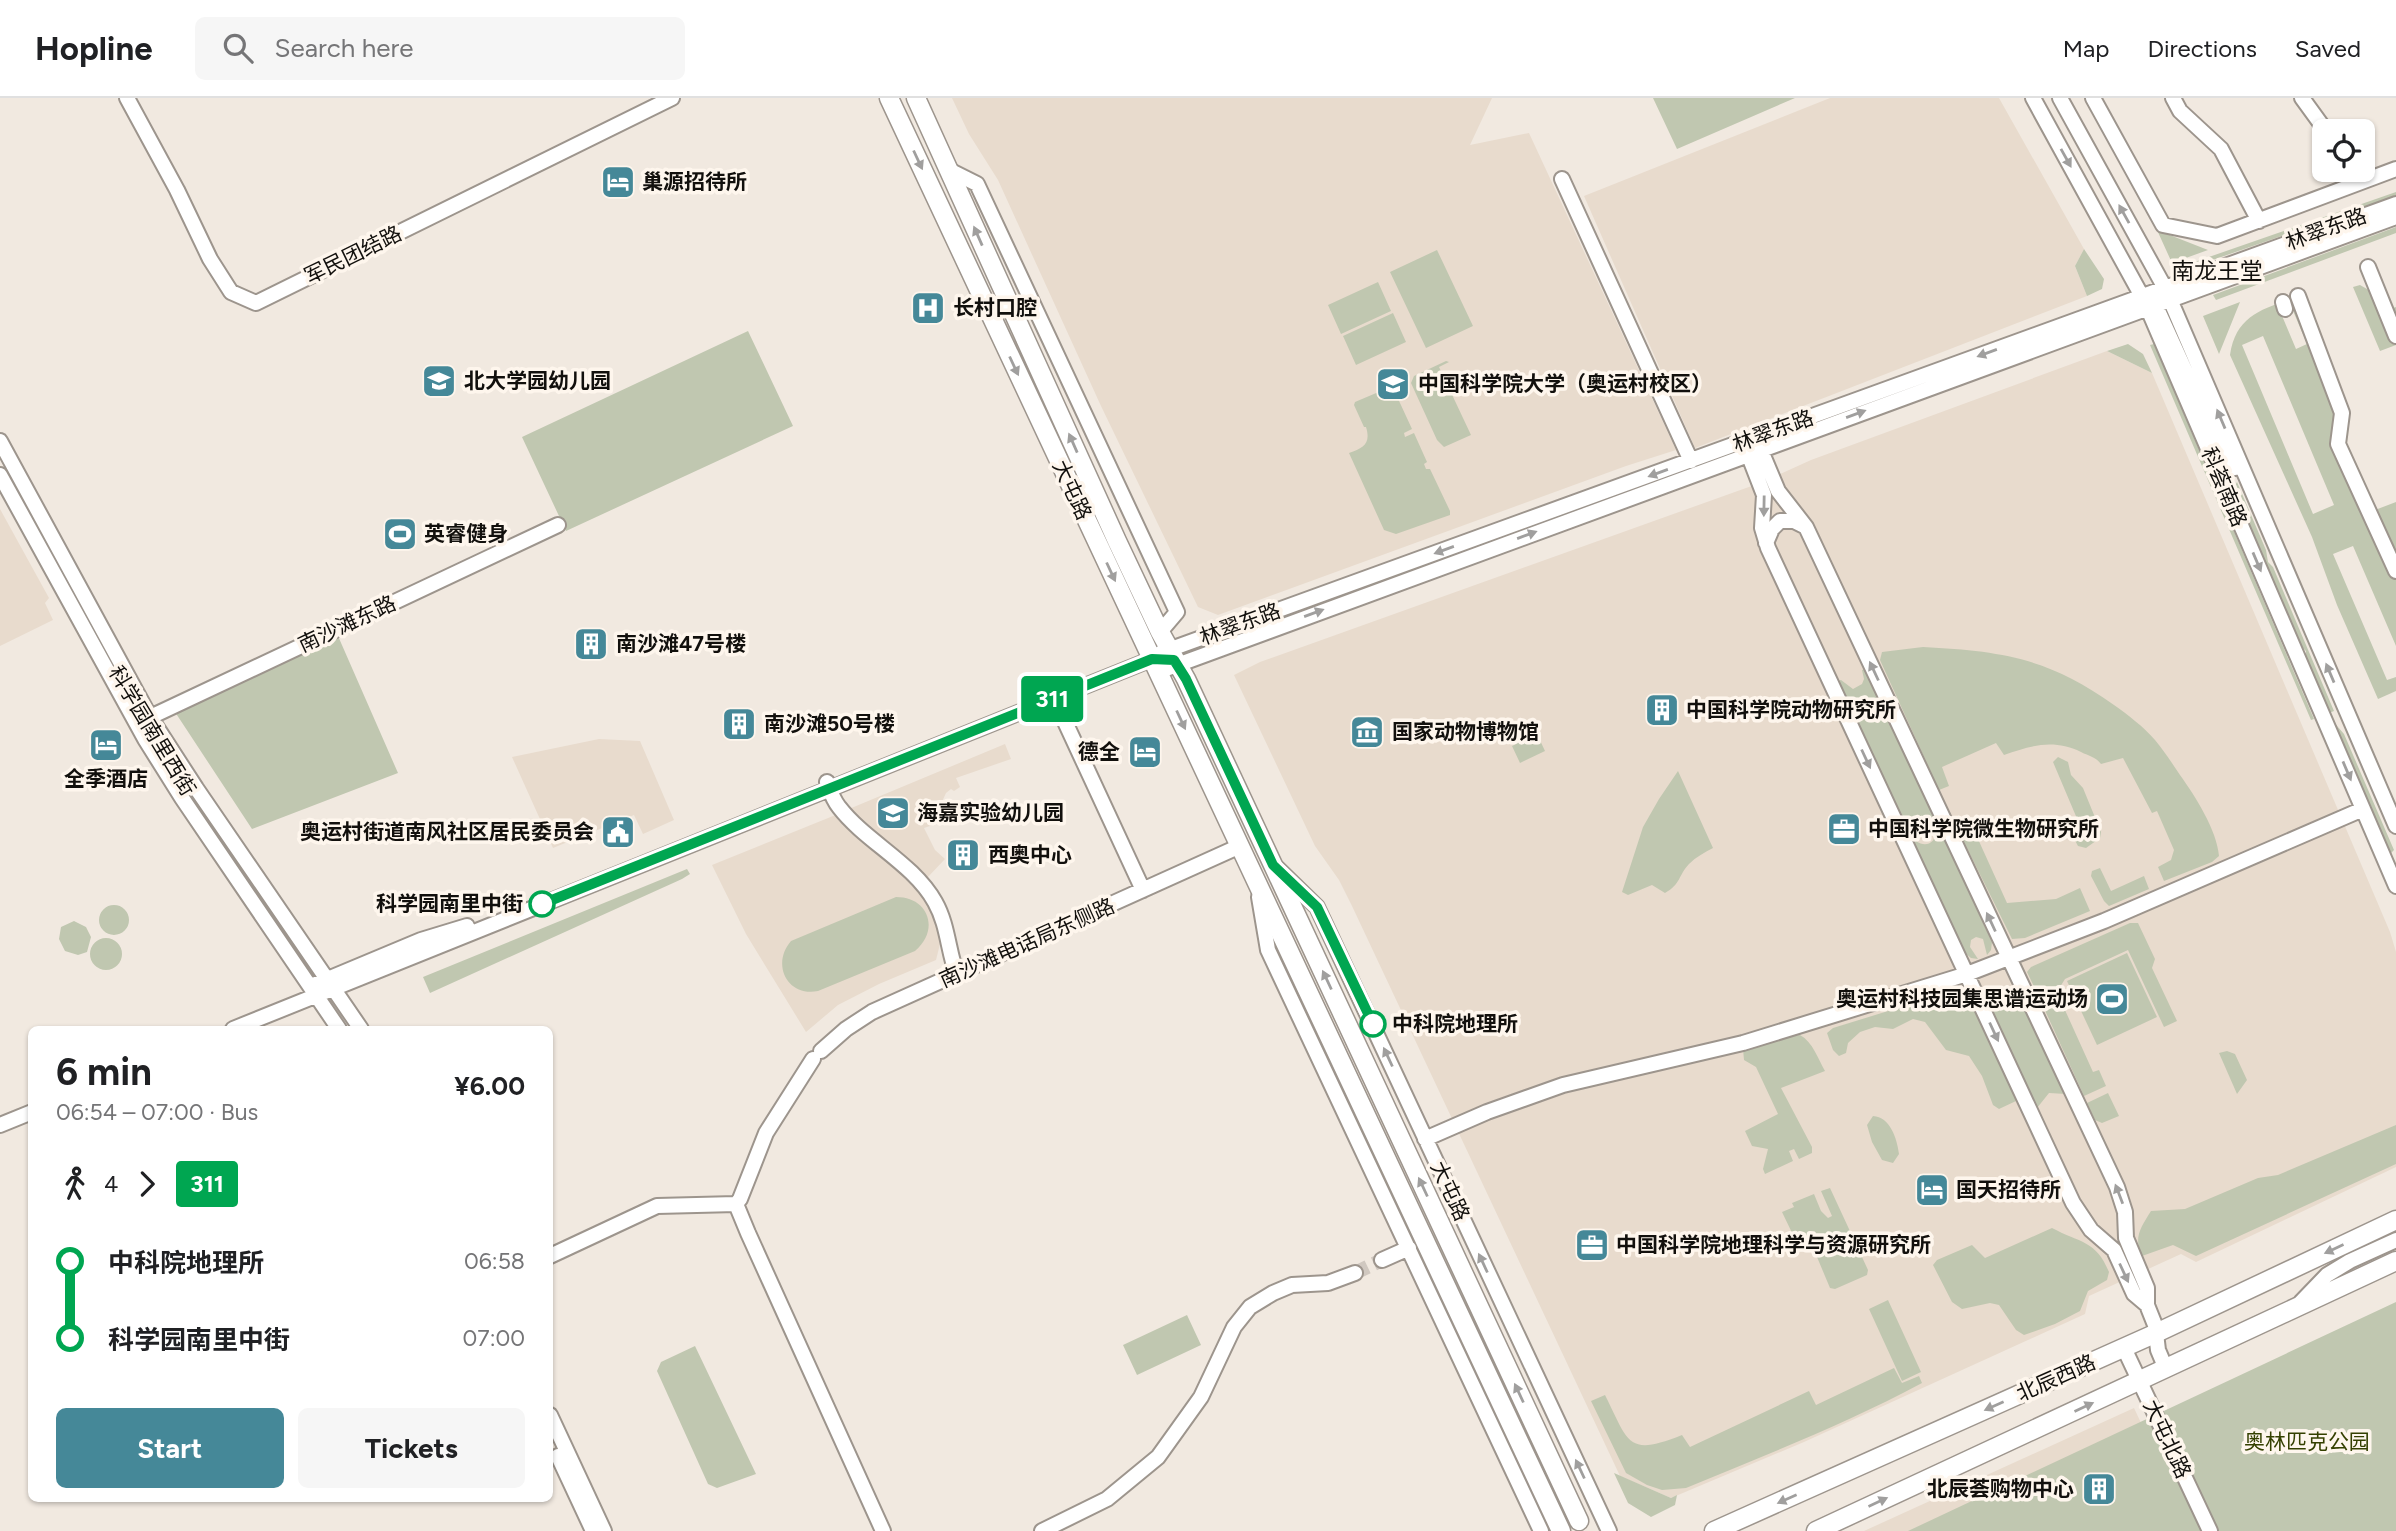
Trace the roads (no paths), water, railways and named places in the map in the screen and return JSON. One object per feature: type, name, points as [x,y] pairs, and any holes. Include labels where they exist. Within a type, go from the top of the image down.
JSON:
[{"type":"main road","name":"大屯路","points":[[889,98],[1561,1531]]},
{"type":"main road","name":"大屯路","points":[[916,98],[1169,650],[1273,865],[1579,1521]]},
{"type":"main road","points":[[1153,662],[1169,650]]},
{"type":"main road","name":"北辰西路","points":[[1714,1531],[2124,1348],[2396,1220]]},
{"type":"main road","name":"北辰西路","points":[[1816,1531],[2396,1261]]},
{"type":"street","name":"军民团结路","points":[[127,98],[177,190],[210,259],[231,292],[256,303],[672,98]]},
{"type":"street","name":"科荟南路","points":[[2033,98],[2155,297],[2396,886]]},
{"type":"street","name":"科荟南路","points":[[2060,98],[2155,297],[2251,488],[2396,826]]},
{"type":"street","points":[[2093,98],[2163,225],[2217,236],[2396,169]]},
{"type":"street","points":[[2173,98],[2180,111],[2221,149],[2259,221]]},
{"type":"street","points":[[2302,98],[2317,119]]},
{"type":"street","points":[[1562,179],[1691,461]]},
{"type":"street","name":"林翠东路","points":[[1169,650],[1752,445],[2155,297],[2396,204]]},
{"type":"street","name":"林翠东路","points":[[2155,297],[2396,216]]},
{"type":"street","points":[[2368,268],[2396,336]]},
{"type":"street","points":[[2298,296],[2342,413],[2338,444],[2396,571]]},
{"type":"street","points":[[0,441],[143,720]]},
{"type":"street","points":[[1752,445],[1778,491],[1806,527],[2117,1187],[2126,1222],[2126,1238],[2147,1288],[2147,1305],[2155,1325],[2158,1350],[2166,1368]]},
{"type":"street","points":[[1752,445],[1765,495],[1762,528],[1766,542],[2073,1203],[2091,1230],[2114,1250],[2134,1294],[2147,1305]]},
{"type":"street","name":"林翠东路","points":[[1169,650],[1691,461],[1752,445]]},
{"type":"street","name":"科学园南里西街","points":[[0,456],[143,720],[225,847],[324,990]]},
{"type":"street","points":[[0,475],[143,720]]},
{"type":"street","points":[[1766,542],[1772,529],[1780,521],[1794,521],[1806,527]]},
{"type":"street","name":"南沙滩东路","points":[[143,720],[558,525]]},
{"type":"street","points":[[829,788],[1153,662]]},
{"type":"street","points":[[240,1026],[829,788],[1153,662]]},
{"type":"street","points":[[1055,701],[1143,890]]},
{"type":"street","points":[[829,788],[837,805],[849,818],[918,880],[935,901],[945,925],[957,975]]},
{"type":"street","points":[[1425,1139],[1487,1112],[1563,1085],[1743,1043],[2008,960],[2363,810]]},
{"type":"street","name":"南沙滩电话局东侧路","points":[[736,1204],[766,1133],[817,1055],[846,1029],[872,1012],[1240,846]]},
{"type":"street","name":"大屯路","points":[[1273,865],[1317,907],[1604,1527]]},
{"type":"street","name":"大屯路","points":[[1257,882],[1268,950],[1541,1531]]},
{"type":"street","points":[[324,990],[338,1026]]},
{"type":"street","points":[[324,990],[349,1026]]},
{"type":"street","points":[[324,990],[358,1026]]},
{"type":"street","points":[[0,1125],[28,1114]]},
{"type":"street","points":[[553,1255],[656,1206],[736,1204],[883,1531]]},
{"type":"street","points":[[2097,1235],[2113,1232],[2126,1222]]},
{"type":"street","points":[[2292,1310],[2327,1275],[2396,1240]]},
{"type":"street","points":[[1382,1260],[1409,1248]]},
{"type":"street","points":[[1042,1531],[1107,1499],[1158,1457],[1201,1397],[1234,1327],[1250,1307],[1292,1285],[1328,1283],[1355,1273]]},
{"type":"street","name":"大屯北路","points":[[2124,1348],[2210,1531]]},
{"type":"street","points":[[553,1421],[604,1531]]},
{"type":"street","points":[[553,1444],[593,1531]]},
{"type":"street","points":[[553,1462],[584,1531]]},
{"type":"tunnel","points":[[1355,1273],[1382,1260]]},
{"type":"place","name":"巢源招待所","points":[[618,182]]},
{"type":"place","name":"长村口腔","points":[[928,308]]},
{"type":"place","name":"北大学园幼儿园","points":[[439,381]]},
{"type":"place","name":"中国科学院大学（奥运村校区）","points":[[1393,384]]},
{"type":"place","name":"英睿健身","points":[[400,534]]},
{"type":"place","name":"南沙滩47号楼","points":[[591,644]]},
{"type":"place","name":"中国科学院动物研究所","points":[[1662,710]]},
{"type":"place","name":"南沙滩50号楼","points":[[739,724]]},
{"type":"place","name":"国家动物博物馆","points":[[1367,732]]},
{"type":"place","name":"全季酒店","points":[[106,745]]},
{"type":"place","name":"德全","points":[[1145,752]]},
{"type":"place","name":"海嘉实验幼儿园","points":[[893,813]]},
{"type":"place","name":"中国科学院微生物研究所","points":[[1844,829]]},
{"type":"place","name":"奥运村街道南风社区居民委员会","points":[[618,832]]},
{"type":"place","name":"西奥中心","points":[[963,855]]},
{"type":"place","name":"科学园南里中街","points":[[542,904]]},
{"type":"place","name":"奥运村科技园集思谱运动场","points":[[2112,999]]},
{"type":"place","name":"中科院地理所","points":[[1373,1024]]},
{"type":"place","name":"国天招待所","points":[[1932,1190]]},
{"type":"place","name":"中国科学院地理科学与资源研究所","points":[[1592,1245]]},
{"type":"place","name":"北辰荟购物中心","points":[[2099,1489]]},
{"type":"district","name":"南龙王堂","points":[[2217,271]]},
{"type":"park label","name":"奥林匹克公园","points":[[2307,1442]]}]
